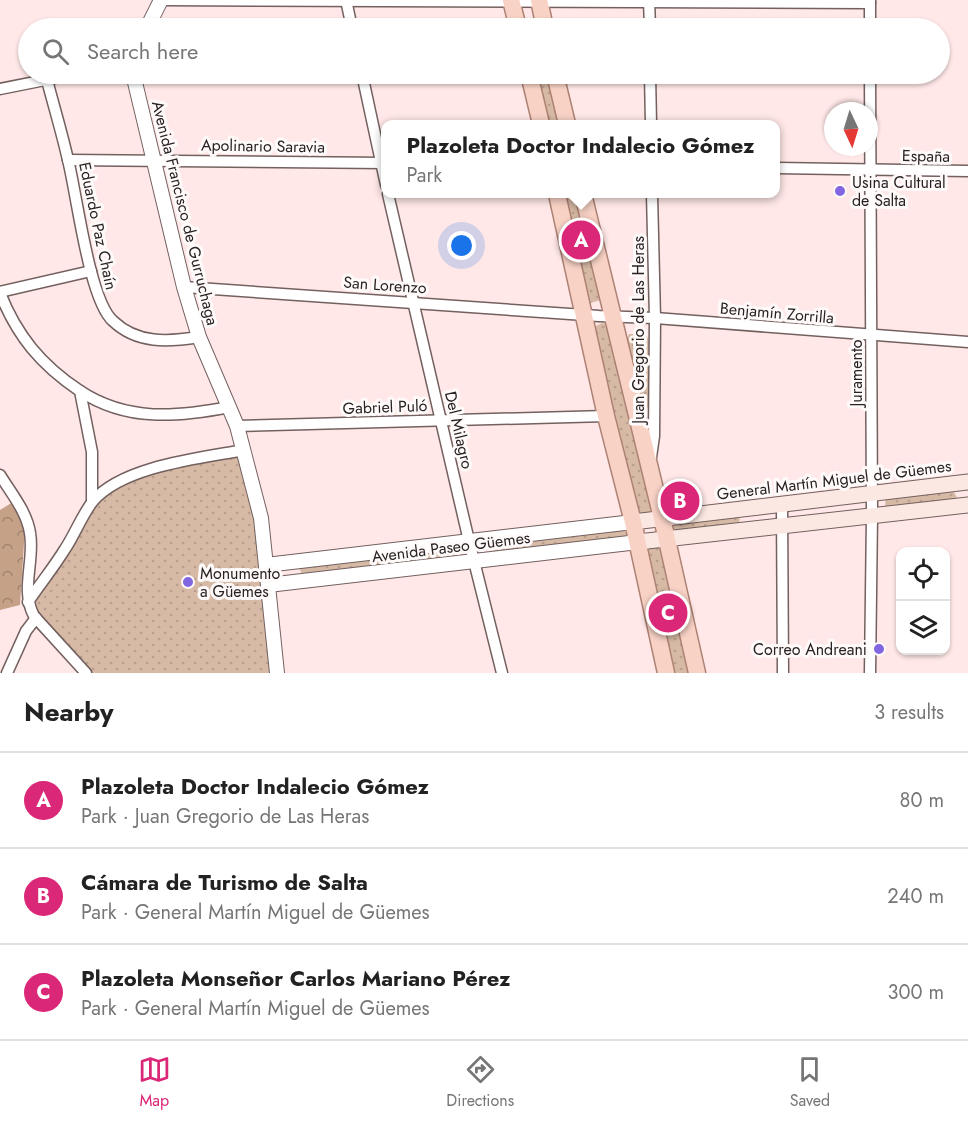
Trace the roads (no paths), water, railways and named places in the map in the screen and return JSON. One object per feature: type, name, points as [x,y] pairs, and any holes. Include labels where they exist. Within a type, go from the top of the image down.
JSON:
[{"type":"main road","points":[[512,1],[516,18]]},
{"type":"main road","points":[[539,2],[543,18]]},
{"type":"main road","points":[[531,84],[540,120]]},
{"type":"main road","points":[[557,84],[566,120]]},
{"type":"main road","points":[[558,198],[666,673]]},
{"type":"main road","points":[[584,198],[667,539],[697,673]]},
{"type":"main road","points":[[638,542],[965,505],[964,483]]},
{"type":"main road","name":"General Martín Miguel de Güemes","points":[[633,522],[964,483]]},
{"type":"street","points":[[152,18],[161,0],[870,2],[870,18]]},
{"type":"street","points":[[346,1],[350,18]]},
{"type":"street","points":[[649,1],[650,18]]},
{"type":"street","points":[[0,89],[29,84]]},
{"type":"street","name":"Eduardo Paz Chaín","points":[[48,84],[68,160],[91,271],[102,307],[111,320],[130,333],[153,340],[171,341],[199,337]]},
{"type":"street","name":"Avenida Francisco de Gurruchaga","points":[[135,84],[184,287],[199,337],[237,426],[261,518],[277,673]]},
{"type":"street","points":[[364,84],[381,155]]},
{"type":"street","points":[[650,84],[651,120]]},
{"type":"street","name":"Juramento","points":[[870,84],[872,515],[870,673]]},
{"type":"street","name":"Apolinario Saravia","points":[[68,160],[381,163]]},
{"type":"street","name":"España","points":[[780,168],[968,171]]},
{"type":"street","name":"Del Milagro","points":[[389,198],[502,673]]},
{"type":"street","name":"Juan Gregorio de Las Heras","points":[[649,466],[654,436],[655,318],[652,198]]},
{"type":"street","points":[[91,271],[0,292],[10,317],[40,360],[51,371],[104,405],[132,413],[149,416],[180,416],[230,407]]},
{"type":"street","name":"San Lorenzo","points":[[184,287],[585,315]]},
{"type":"street","name":"Benjamín Zorrilla","points":[[585,315],[655,318],[968,342]]},
{"type":"street","points":[[80,391],[92,452],[93,502]]},
{"type":"street","name":"Gabriel Puló","points":[[237,426],[606,416]]},
{"type":"street","points":[[28,602],[64,550],[93,502],[110,488],[153,468],[244,450]]},
{"type":"street","points":[[0,475],[29,527],[31,539],[28,602],[36,618],[86,673]]},
{"type":"street","points":[[782,505],[783,673]]},
{"type":"street","name":"Avenida Paseo Güemes","points":[[267,565],[633,522]]},
{"type":"street","name":"Avenida Paseo Güemes","points":[[268,585],[638,542]]},
{"type":"street","points":[[7,673],[26,631],[36,618]]},
{"type":"place","name":"Usina Cultural de Salta","points":[[840,191]]},
{"type":"place","name":"Plazoleta Doctor Indalecio Gómez","points":[[581,240]]},
{"type":"place","name":"Cámara de Turismo de Salta","points":[[680,501]]},
{"type":"place","name":"Monumento a Güemes","points":[[188,582]]},
{"type":"place","name":"Plazoleta Monseñor Carlos Mariano Pérez","points":[[668,613]]},
{"type":"place","name":"Correo Andreani","points":[[879,649]]}]
